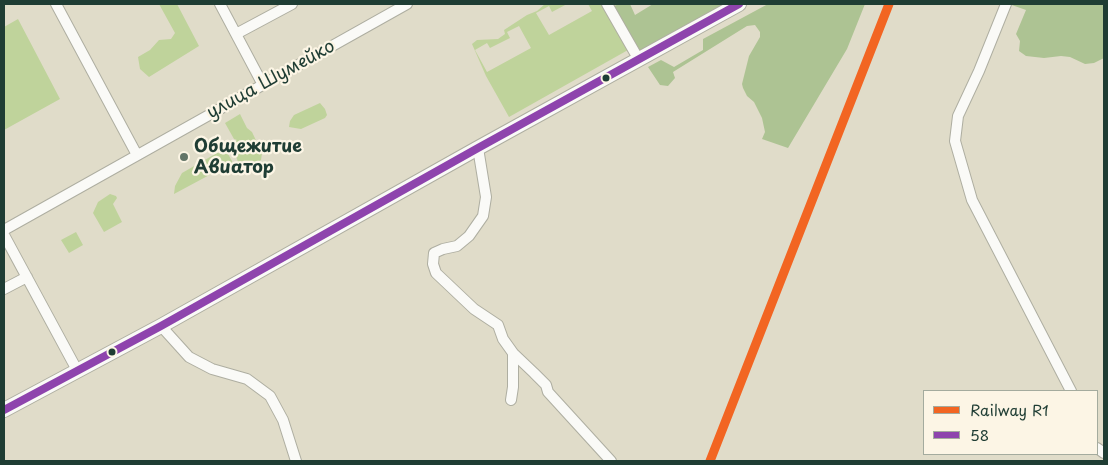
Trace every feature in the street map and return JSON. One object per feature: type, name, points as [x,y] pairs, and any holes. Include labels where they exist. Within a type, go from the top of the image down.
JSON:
[{"type":"main road","points":[[4,410],[161,326],[739,4]]},
{"type":"street","points":[[56,4],[137,155]]},
{"type":"street","points":[[220,4],[263,85]]},
{"type":"street","points":[[236,34],[292,4]]},
{"type":"street","name":"улица Шумейко","points":[[4,230],[408,4]]},
{"type":"street","points":[[607,4],[639,60]]},
{"type":"street","points":[[1006,4],[979,71],[958,116],[955,141],[972,200],[1070,390]]},
{"type":"street","points":[[478,148],[486,197],[483,216],[469,236],[457,246],[434,253],[433,264],[436,273],[474,309],[498,325],[503,340],[513,353],[546,385],[548,392],[611,461]]},
{"type":"street","points":[[4,235],[78,370]]},
{"type":"street","points":[[4,290],[27,277]]},
{"type":"street","points":[[161,326],[189,357],[212,369],[248,378],[270,396],[283,420],[296,461]]},
{"type":"street","points":[[511,400],[513,353]]},
{"type":"green space","points":[[159,4],[177,4],[199,46],[149,77],[140,69],[138,57],[150,50],[159,40],[171,39],[175,33]]},
{"type":"green space","points":[[545,4],[567,4],[552,12],[549,6],[536,13],[549,35],[592,11],[588,4],[603,4],[628,50],[509,117],[486,76],[472,44],[477,40],[498,39],[505,34],[504,30],[527,15],[537,11]],"holes":[[[519,26],[531,48],[487,72],[475,50],[487,43],[490,48],[510,38],[507,32]]]},
{"type":"green space","points":[[630,4],[635,15],[653,4],[725,4],[640,51],[614,6]]},
{"type":"green space","points":[[768,4],[865,4],[847,49],[788,148],[762,139],[765,132],[762,118],[754,102],[747,96],[743,88],[742,84],[749,56],[760,37],[760,32],[755,25],[747,26],[673,72],[675,78],[668,86],[660,85],[648,67],[661,60],[674,67],[703,50],[703,39]]},
{"type":"green space","points":[[1009,4],[1104,4],[1104,58],[1094,63],[1085,64],[1070,57],[1044,58],[1026,56],[1019,51],[1020,41],[1016,34],[1026,10]]},
{"type":"green space","points":[[18,19],[60,99],[4,130],[4,27]]},
{"type":"green space","points":[[320,103],[327,115],[325,118],[301,129],[289,127],[294,115]]},
{"type":"green space","points":[[240,114],[247,128],[252,132],[262,153],[261,160],[247,169],[241,162],[238,162],[232,145],[237,140],[234,139],[225,123]]},
{"type":"green space","points":[[217,153],[228,154],[233,166],[215,172],[174,194],[175,186],[182,173]]},
{"type":"green space","points":[[110,194],[117,198],[113,204],[122,222],[104,232],[93,213],[98,202]]},
{"type":"green space","points":[[76,232],[83,245],[69,253],[61,240]]},
{"type":"rail line","name":"R1","points":[[710,461],[889,4]]},
{"type":"transit line","name":"58","points":[[4,410],[161,326],[739,4]]},
{"type":"place","name":"Общежитие Авиатор","points":[[184,157]]}]
